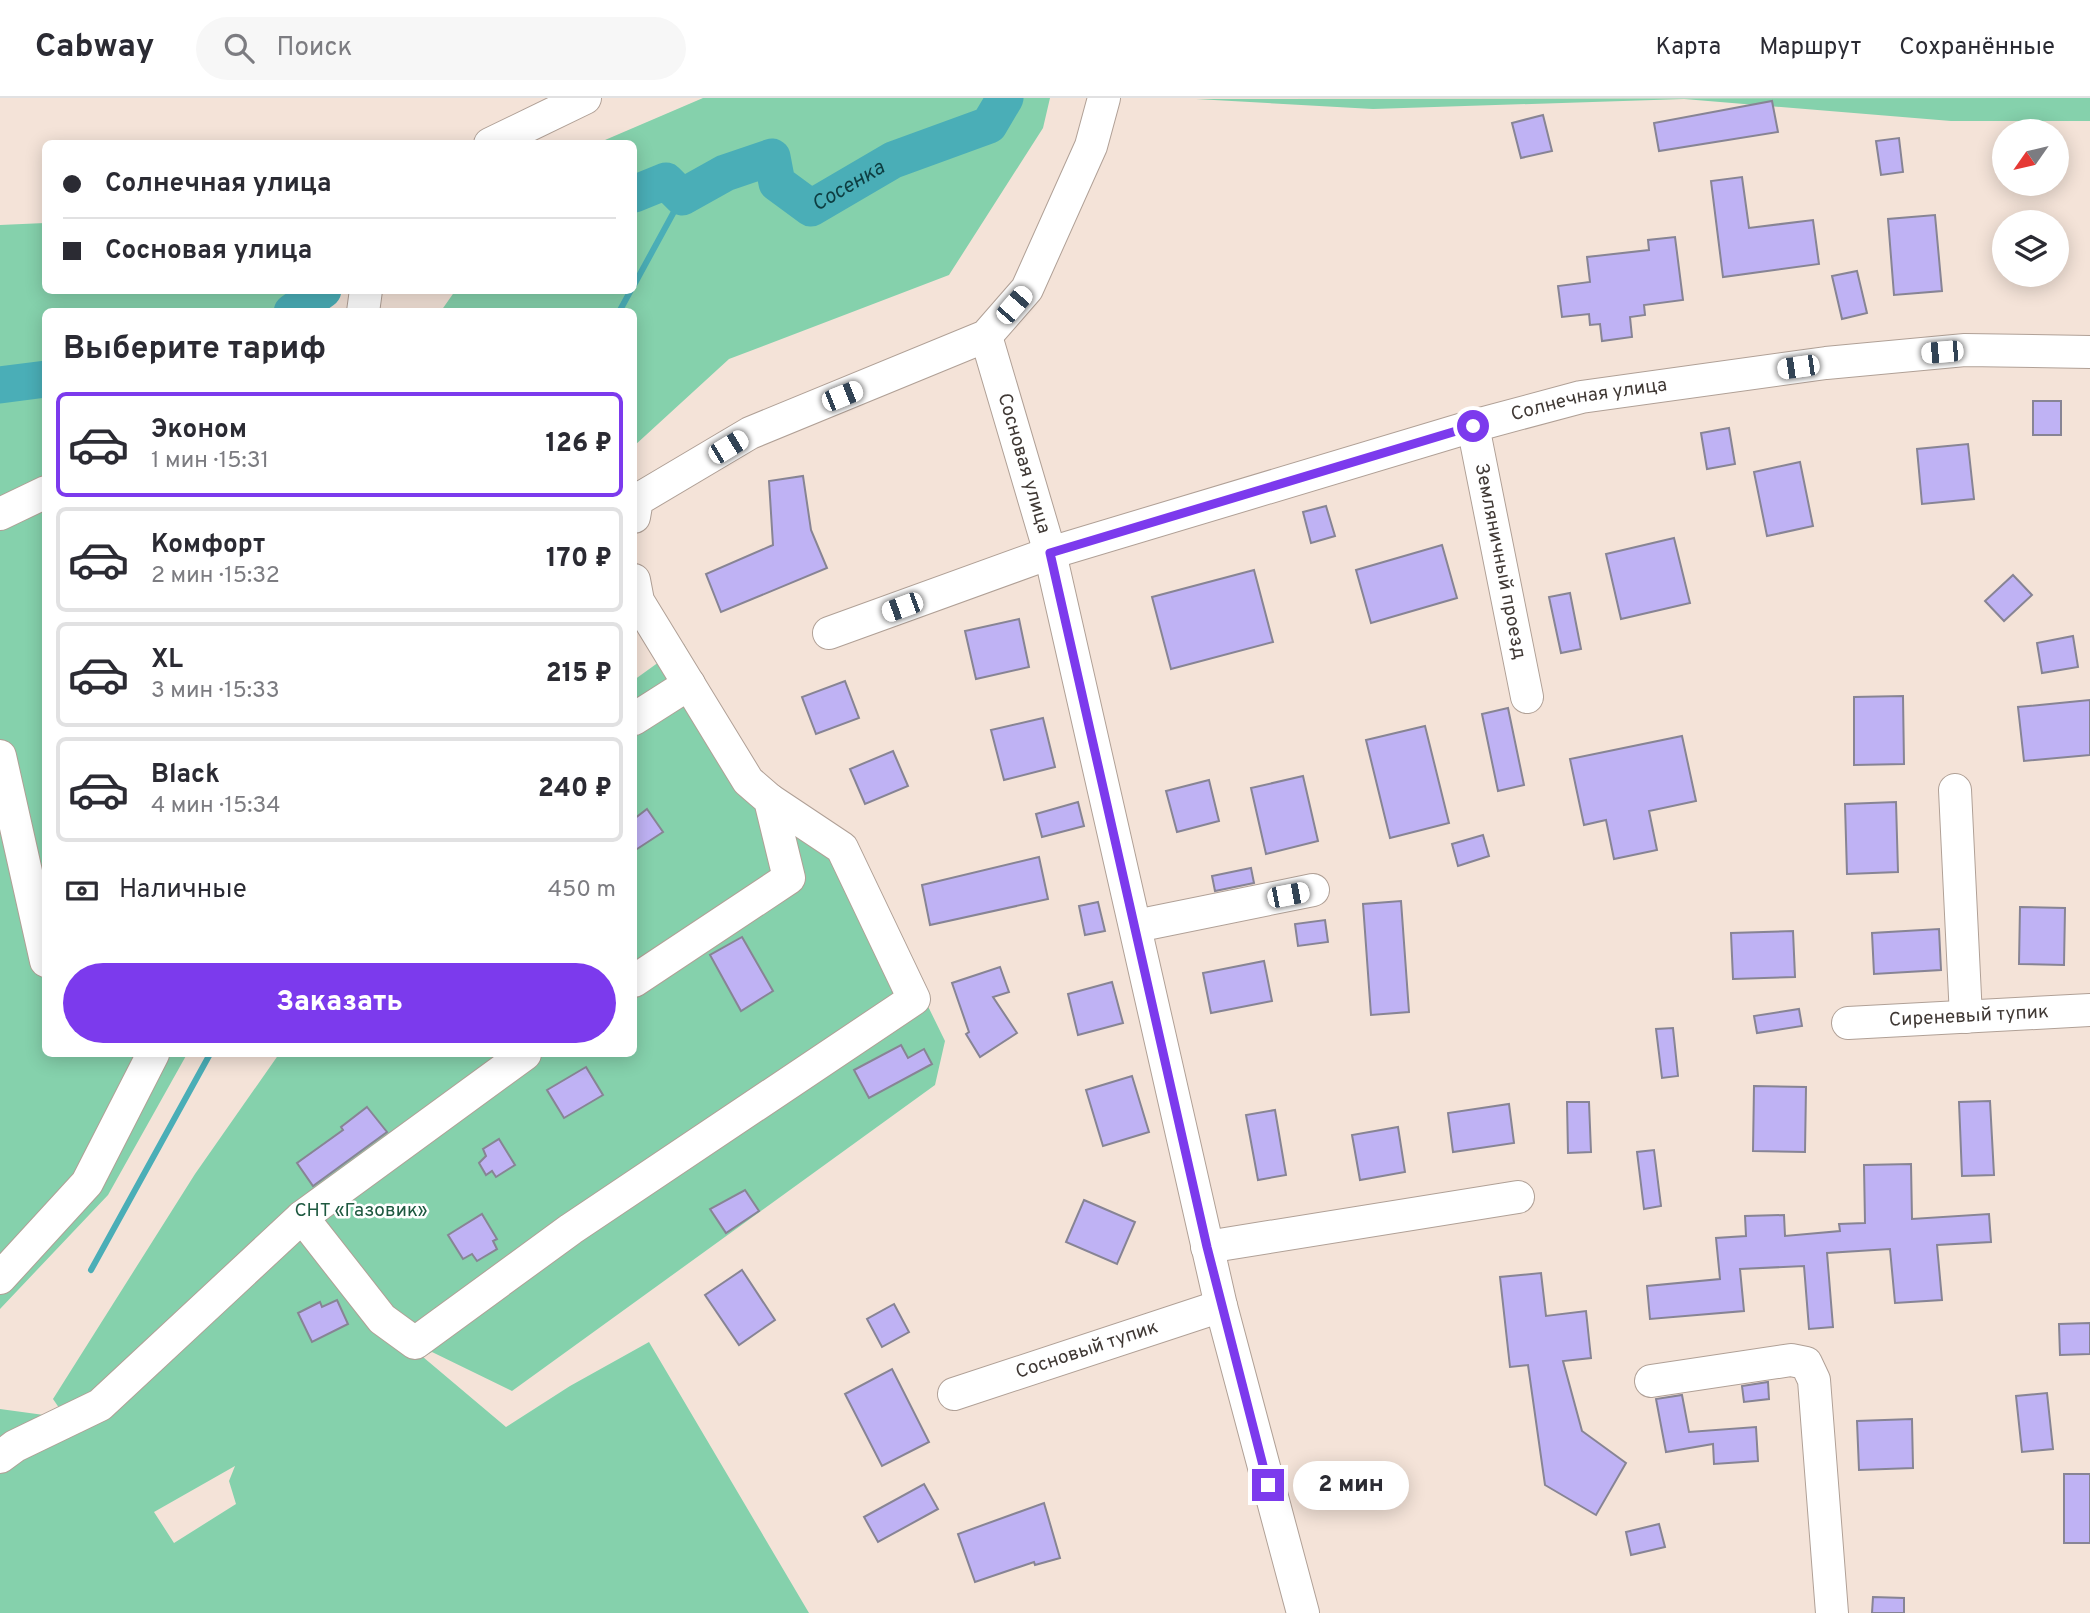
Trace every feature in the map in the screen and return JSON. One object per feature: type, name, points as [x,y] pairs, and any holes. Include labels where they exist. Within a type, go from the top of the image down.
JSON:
[{"type":"lane","points":[[498,140],[585,98]]},
{"type":"lane","points":[[637,500],[750,433],[986,336],[1027,289],[1091,146],[1104,98]]},
{"type":"lane","name":"Сосновая улица","points":[[986,336],[1050,553],[1221,1306],[1303,1613]]},
{"type":"lane","name":"Солнечная улица","points":[[829,634],[1050,553],[1473,426],[1581,397],[1826,363],[1965,350],[2090,352]]},
{"type":"lane","name":"Земляничный проезд","points":[[1473,426],[1527,697]]},
{"type":"lane","points":[[0,514],[42,494]]},
{"type":"lane","points":[[302,1217],[382,1319],[415,1343],[571,1229],[915,999],[842,848],[770,800],[748,781],[637,596]]},
{"type":"lane","points":[[637,717],[689,684]]},
{"type":"lane","points":[[0,756],[42,943]]},
{"type":"lane","points":[[1955,790],[1966,1017]]},
{"type":"lane","points":[[637,979],[789,878],[770,800]]},
{"type":"lane","points":[[1136,926],[1313,890]]},
{"type":"lane","name":"Сиреневый тупик","points":[[1848,1023],[2090,1010]]},
{"type":"lane","points":[[0,1278],[87,1183],[151,1057]]},
{"type":"lane","points":[[0,1457],[15,1446],[100,1405],[302,1217],[521,1057]]},
{"type":"lane","points":[[1207,1247],[1518,1197]]},
{"type":"lane","name":"Сосновый тупик","points":[[954,1394],[1221,1306]]},
{"type":"lane","points":[[1651,1381],[1791,1360],[1806,1363],[1814,1380],[1832,1613]]},
{"type":"green space","points":[[703,98],[1050,98],[1043,128],[949,275],[729,359],[637,443],[637,308],[443,308],[453,294],[637,294],[637,140],[605,140]]},
{"type":"green space","points":[[2090,98],[2090,121],[1951,121],[1684,99],[1373,109],[1196,99]]},
{"type":"green space","points":[[42,223],[42,294],[317,294],[318,308],[42,308],[42,1057],[185,1057],[108,1195],[0,1309],[0,225]]},
{"type":"green space","name":"СНТ «Газовик»","points":[[684,644],[758,778],[849,845],[945,1041],[935,1085],[512,1391],[432,1352],[423,1357],[506,1427],[570,1386],[649,1342],[809,1613],[0,1613],[0,1409],[66,1418],[53,1399],[195,1174],[277,1057],[637,1057],[637,678]],"holes":[[[235,1466],[229,1481],[236,1504],[174,1543],[154,1512]]]},
{"type":"building","points":[[1772,101],[1778,132],[1659,151],[1654,123]]},
{"type":"building","points":[[1543,115],[1552,151],[1521,158],[1512,123]]},
{"type":"building","points":[[1899,138],[1903,172],[1881,175],[1876,141]]},
{"type":"building","points":[[1742,177],[1749,228],[1813,220],[1819,264],[1723,277],[1711,181]]},
{"type":"building","points":[[1935,215],[1942,291],[1894,295],[1888,219]]},
{"type":"building","points":[[1675,237],[1683,300],[1644,305],[1645,315],[1630,317],[1632,337],[1602,341],[1600,324],[1590,325],[1589,314],[1562,317],[1558,286],[1590,282],[1587,257],[1649,250],[1648,240]]},
{"type":"building","points":[[1857,271],[1867,313],[1842,319],[1832,276]]},
{"type":"building","points":[[2033,401],[2061,401],[2061,435],[2033,435]]},
{"type":"building","points":[[1729,428],[1735,464],[1707,469],[1701,433]]},
{"type":"building","points":[[1968,444],[1974,499],[1922,504],[1917,449]]},
{"type":"building","points":[[1800,462],[1813,526],[1767,536],[1754,472]]},
{"type":"building","points":[[803,476],[811,530],[827,568],[721,612],[706,574],[773,545],[769,481]]},
{"type":"building","points":[[1326,506],[1335,536],[1311,543],[1303,512]]},
{"type":"building","points":[[1674,538],[1690,603],[1621,619],[1606,554]]},
{"type":"building","points":[[1442,545],[1457,598],[1371,623],[1356,570]]},
{"type":"building","points":[[1254,570],[1273,642],[1171,669],[1152,597]]},
{"type":"building","points":[[2013,575],[2032,595],[2004,621],[1985,601]]},
{"type":"building","points":[[1570,593],[1581,649],[1561,653],[1549,597]]},
{"type":"building","points":[[1019,619],[1029,667],[976,679],[965,631]]},
{"type":"building","points":[[2073,636],[2078,667],[2042,673],[2037,643]]},
{"type":"building","points":[[845,681],[859,718],[816,734],[802,697]]},
{"type":"building","points":[[1903,696],[1904,764],[1854,765],[1854,697]]},
{"type":"building","points":[[2090,700],[2090,755],[2024,761],[2018,707]]},
{"type":"building","points":[[1508,708],[1524,785],[1498,791],[1482,714]]},
{"type":"building","points":[[1043,718],[1055,767],[1004,780],[991,730]]},
{"type":"building","points":[[1425,726],[1449,823],[1390,838],[1366,740]]},
{"type":"building","points":[[1682,736],[1696,801],[1649,811],[1657,850],[1614,859],[1606,820],[1584,825],[1570,759]]},
{"type":"building","points":[[893,751],[908,786],[865,804],[850,769]]},
{"type":"building","points":[[1303,776],[1318,841],[1266,854],[1251,788]]},
{"type":"building","points":[[1209,780],[1219,821],[1177,832],[1166,791]]},
{"type":"building","points":[[1078,802],[1084,826],[1042,837],[1036,814]]},
{"type":"building","points":[[1896,802],[1898,872],[1847,874],[1845,804]]},
{"type":"building","points":[[647,809],[663,832],[637,849],[637,817]]},
{"type":"building","points":[[1483,835],[1489,856],[1458,866],[1452,844]]},
{"type":"building","points":[[1039,857],[1048,899],[930,925],[922,885]]},
{"type":"building","points":[[1251,868],[1254,883],[1215,891],[1212,876]]},
{"type":"building","points":[[1401,901],[1409,1012],[1371,1015],[1363,904]]},
{"type":"building","points":[[1098,902],[1105,931],[1085,935],[1079,906]]},
{"type":"building","points":[[2020,907],[2065,908],[2064,965],[2019,964]]},
{"type":"building","points":[[1325,920],[1328,942],[1298,946],[1295,924]]},
{"type":"building","points":[[1939,929],[1941,970],[1874,974],[1872,933]]},
{"type":"building","points":[[1793,931],[1795,977],[1733,979],[1731,933]]},
{"type":"building","points":[[742,937],[773,991],[741,1011],[710,955]]},
{"type":"building","points":[[1264,961],[1272,1001],[1211,1013],[1203,973]]},
{"type":"building","points":[[1000,967],[1009,992],[993,997],[1017,1033],[980,1057],[966,1034],[969,1032],[952,983]]},
{"type":"building","points":[[1112,982],[1123,1023],[1078,1035],[1068,994]]},
{"type":"building","points":[[1799,1009],[1802,1026],[1757,1033],[1754,1016]]},
{"type":"building","points":[[1673,1028],[1678,1076],[1662,1078],[1656,1029]]},
{"type":"building","points":[[901,1045],[908,1058],[924,1049],[932,1064],[869,1098],[854,1070]]},
{"type":"building","points":[[586,1067],[603,1095],[564,1118],[547,1090]]},
{"type":"building","points":[[1132,1076],[1149,1132],[1103,1146],[1086,1090]]},
{"type":"building","points":[[1754,1086],[1806,1087],[1805,1152],[1753,1151]]},
{"type":"building","points":[[1990,1101],[1994,1175],[1962,1176],[1959,1102]]},
{"type":"building","points":[[1567,1102],[1589,1102],[1591,1152],[1568,1153]]},
{"type":"building","points":[[1509,1104],[1514,1143],[1453,1152],[1448,1113]]},
{"type":"building","points":[[367,1107],[387,1132],[313,1186],[297,1163],[343,1130],[341,1127]]},
{"type":"building","points":[[1275,1110],[1286,1175],[1258,1180],[1246,1115]]},
{"type":"building","points":[[1398,1127],[1405,1172],[1360,1180],[1352,1135]]},
{"type":"building","points":[[499,1139],[515,1165],[496,1177],[492,1171],[486,1175],[479,1163],[486,1156],[483,1149]]},
{"type":"building","points":[[1654,1150],[1661,1206],[1644,1209],[1637,1152]]},
{"type":"building","points":[[1911,1164],[1912,1219],[1989,1214],[1991,1242],[1937,1245],[1942,1300],[1895,1303],[1890,1249],[1827,1253],[1833,1327],[1809,1329],[1804,1266],[1740,1269],[1744,1311],[1650,1319],[1647,1286],[1720,1279],[1716,1238],[1746,1236],[1745,1216],[1784,1215],[1785,1236],[1840,1231],[1839,1224],[1865,1223],[1864,1165]]},
{"type":"building","points":[[745,1190],[759,1211],[726,1233],[710,1209]]},
{"type":"building","points":[[1084,1200],[1135,1222],[1117,1264],[1066,1242]]},
{"type":"building","points":[[482,1214],[497,1239],[493,1241],[497,1249],[477,1261],[472,1254],[463,1259],[448,1235]]},
{"type":"building","points":[[742,1270],[775,1320],[739,1345],[705,1295]]},
{"type":"building","points":[[1541,1273],[1546,1316],[1586,1311],[1591,1358],[1563,1361],[1582,1431],[1626,1463],[1596,1515],[1545,1485],[1528,1365],[1510,1367],[1500,1277]]},
{"type":"building","points":[[337,1300],[348,1324],[312,1342],[298,1313],[320,1302],[322,1307]]},
{"type":"building","points":[[894,1304],[909,1332],[882,1347],[867,1319]]},
{"type":"building","points":[[2090,1323],[2090,1354],[2060,1355],[2059,1324]]},
{"type":"building","points":[[892,1369],[929,1442],[882,1466],[845,1394]]},
{"type":"building","points":[[1768,1382],[1769,1399],[1744,1402],[1742,1386]]},
{"type":"building","points":[[2047,1393],[2053,1449],[2022,1452],[2016,1396]]},
{"type":"building","points":[[1682,1395],[1689,1432],[1756,1427],[1758,1461],[1714,1464],[1713,1444],[1666,1452],[1656,1399]]},
{"type":"building","points":[[1912,1419],[1913,1468],[1859,1470],[1857,1421]]},
{"type":"building","points":[[2064,1474],[2090,1474],[2090,1543],[2064,1543]]},
{"type":"building","points":[[924,1484],[938,1509],[878,1542],[864,1517]]},
{"type":"building","points":[[1044,1503],[1060,1558],[1035,1565],[1034,1562],[975,1582],[958,1534]]},
{"type":"building","points":[[1659,1524],[1665,1547],[1631,1555],[1626,1532]]},
{"type":"building","points":[[1873,1597],[1904,1598],[1904,1613],[1872,1613]]},
{"type":"waterway","name":"Сосенка","points":[[637,193],[666,181],[682,197],[725,173],[772,157],[777,183],[811,208],[893,160],[989,125],[1005,98]]},
{"type":"waterway","points":[[637,280],[682,197]]},
{"type":"waterway","name":"Сосенка","points":[[298,308],[317,294]]},
{"type":"waterway","points":[[621,308],[629,294]]},
{"type":"waterway","name":"Сосенка","points":[[0,385],[42,380]]},
{"type":"waterway","points":[[91,1270],[208,1057]]},
{"type":"route","points":[[1268,1485],[1207,1247],[1050,553],[1473,426]]}]
